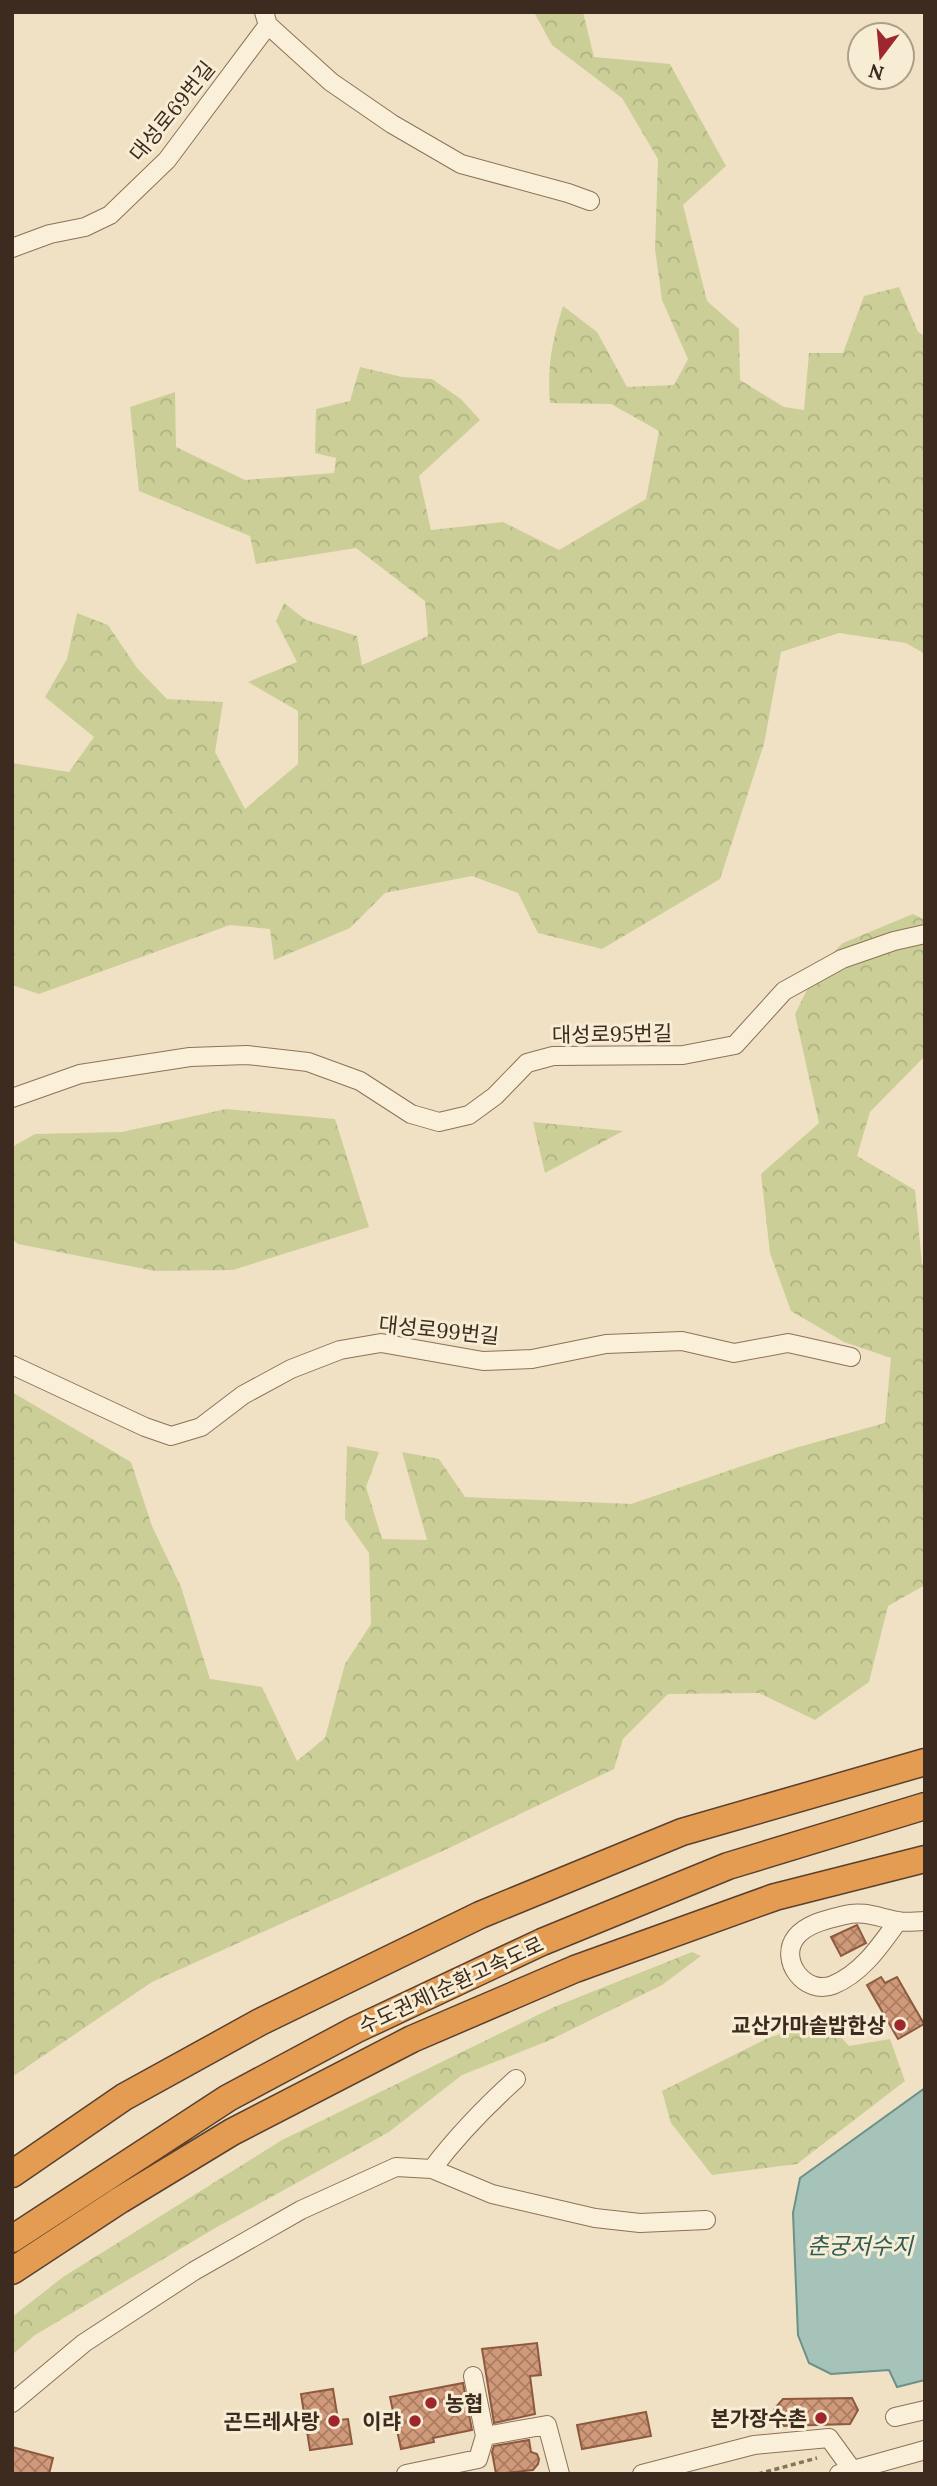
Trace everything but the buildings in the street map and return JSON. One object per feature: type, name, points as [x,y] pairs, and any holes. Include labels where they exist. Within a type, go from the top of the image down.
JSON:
[{"type":"highway","points":[[12,2174],[135,2091],[260,2022],[480,1915],[682,1832],[925,1762]]},
{"type":"highway","name":"수도권제1순환고속도로","points":[[12,2239],[228,2098],[355,2030],[542,1942],[728,1866],[925,1806]]},
{"type":"highway","name":"수도권제1순환고속도로","points":[[12,2271],[120,2200],[232,2132],[412,2039],[576,1969],[775,1898],[925,1859]]},
{"type":"street","points":[[266,19],[331,82],[392,124],[461,164],[590,201]]},
{"type":"street","name":"대성로69번길","points":[[12,248],[50,234],[85,227],[110,215],[167,160],[266,19]]},
{"type":"street","name":"대성로95번길","points":[[12,1098],[80,1074],[190,1057],[247,1055],[308,1062],[360,1081],[411,1114],[439,1122],[469,1115],[495,1096],[527,1062],[553,1056],[683,1055],[735,1045],[784,991],[842,959],[894,941],[925,934]]},
{"type":"street","name":"대성로99번길","points":[[12,1365],[145,1427],[171,1436],[201,1427],[243,1395],[291,1369],[340,1350],[381,1343],[483,1360],[532,1359],[606,1344],[682,1341],[734,1353],[788,1343],[851,1357]]},
{"type":"street","points":[[898,1921],[872,1956],[851,1975],[830,1986],[813,1985],[801,1980],[792,1966],[791,1949],[795,1938],[807,1927],[848,1914],[868,1914],[898,1921],[925,1921]]},
{"type":"street","points":[[432,2169],[477,2115],[516,2079]]},
{"type":"street","points":[[12,2403],[84,2343],[194,2271],[301,2210],[396,2167],[432,2169],[492,2194],[595,2218],[640,2223],[706,2220]]},
{"type":"street","points":[[406,2474],[477,2466],[485,2436],[473,2376]]},
{"type":"street","points":[[895,2417],[925,2410]]},
{"type":"street","points":[[485,2436],[547,2425],[561,2474]]},
{"type":"street","points":[[642,2474],[754,2445],[829,2438],[839,2452],[846,2472],[925,2450]]},
{"type":"path","points":[[758,2474],[839,2452]]},
{"type":"green space","points":[[534,12],[583,12],[594,57],[670,64],[726,166],[683,205],[707,301],[739,329],[740,380],[784,407],[804,410],[809,353],[843,353],[864,296],[899,287],[918,332],[925,336],[925,654],[906,643],[839,633],[781,652],[764,744],[720,879],[602,949],[538,933],[518,893],[472,876],[385,893],[350,928],[274,960],[270,929],[230,925],[39,994],[12,985],[12,763],[69,772],[94,737],[45,697],[67,659],[77,613],[108,625],[137,668],[167,699],[223,702],[215,752],[245,809],[298,764],[298,711],[248,682],[297,662],[276,621],[284,603],[306,620],[357,636],[362,665],[428,636],[425,601],[356,548],[256,564],[250,536],[139,491],[130,407],[175,392],[176,447],[245,480],[334,473],[336,458],[315,453],[316,409],[350,401],[360,367],[402,377],[432,379],[461,399],[480,420],[419,476],[431,530],[503,522],[559,550],[646,499],[659,431],[611,404],[550,403],[549,377],[553,343],[563,306],[597,332],[627,387],[674,385],[688,359],[662,300],[655,249],[658,159],[622,98],[552,45]]},
{"type":"green space","points":[[913,914],[925,920],[925,1056],[870,1112],[857,1156],[915,1190],[922,1264],[925,1264],[925,1585],[888,1606],[869,1682],[815,1720],[759,1693],[668,1694],[623,1739],[614,1769],[447,1849],[152,1982],[12,2077],[12,1392],[131,1462],[152,1526],[181,1587],[210,1679],[262,1687],[297,1761],[325,1738],[345,1664],[371,1624],[369,1553],[345,1519],[347,1446],[379,1452],[366,1487],[382,1539],[427,1540],[402,1452],[439,1459],[465,1497],[631,1504],[795,1448],[885,1423],[891,1358],[844,1342],[791,1311],[770,1253],[761,1174],[819,1123],[795,1014],[819,966],[843,943]]},
{"type":"green space","points":[[226,1109],[335,1119],[369,1227],[233,1270],[155,1271],[18,1244],[12,1239],[12,1147],[35,1134],[122,1132]]},
{"type":"green space","points":[[533,1122],[623,1131],[545,1173]]},
{"type":"green space","points":[[692,1952],[701,1956],[662,1985],[548,2041],[462,2075],[389,2132],[217,2227],[35,2335],[12,2355],[12,2317],[63,2277],[282,2140],[554,2007]]},
{"type":"green space","points":[[826,2020],[849,2046],[890,2039],[905,2081],[797,2164],[712,2175],[671,2123],[662,2091],[768,2038]]},
{"type":"water","name":"춘궁저수지","points":[[925,2088],[925,2380],[897,2387],[889,2370],[831,2374],[809,2363],[798,2335],[793,2213],[800,2178]]},
{"type":"place","name":"교산가마솥밥한상","points":[[900,2025]]},
{"type":"place","name":"농협","points":[[431,2403]]},
{"type":"place","name":"본가장수촌","points":[[821,2418]]},
{"type":"place","name":"곤드레사랑","points":[[334,2421]]},
{"type":"place","name":"이랴","points":[[415,2421]]}]
